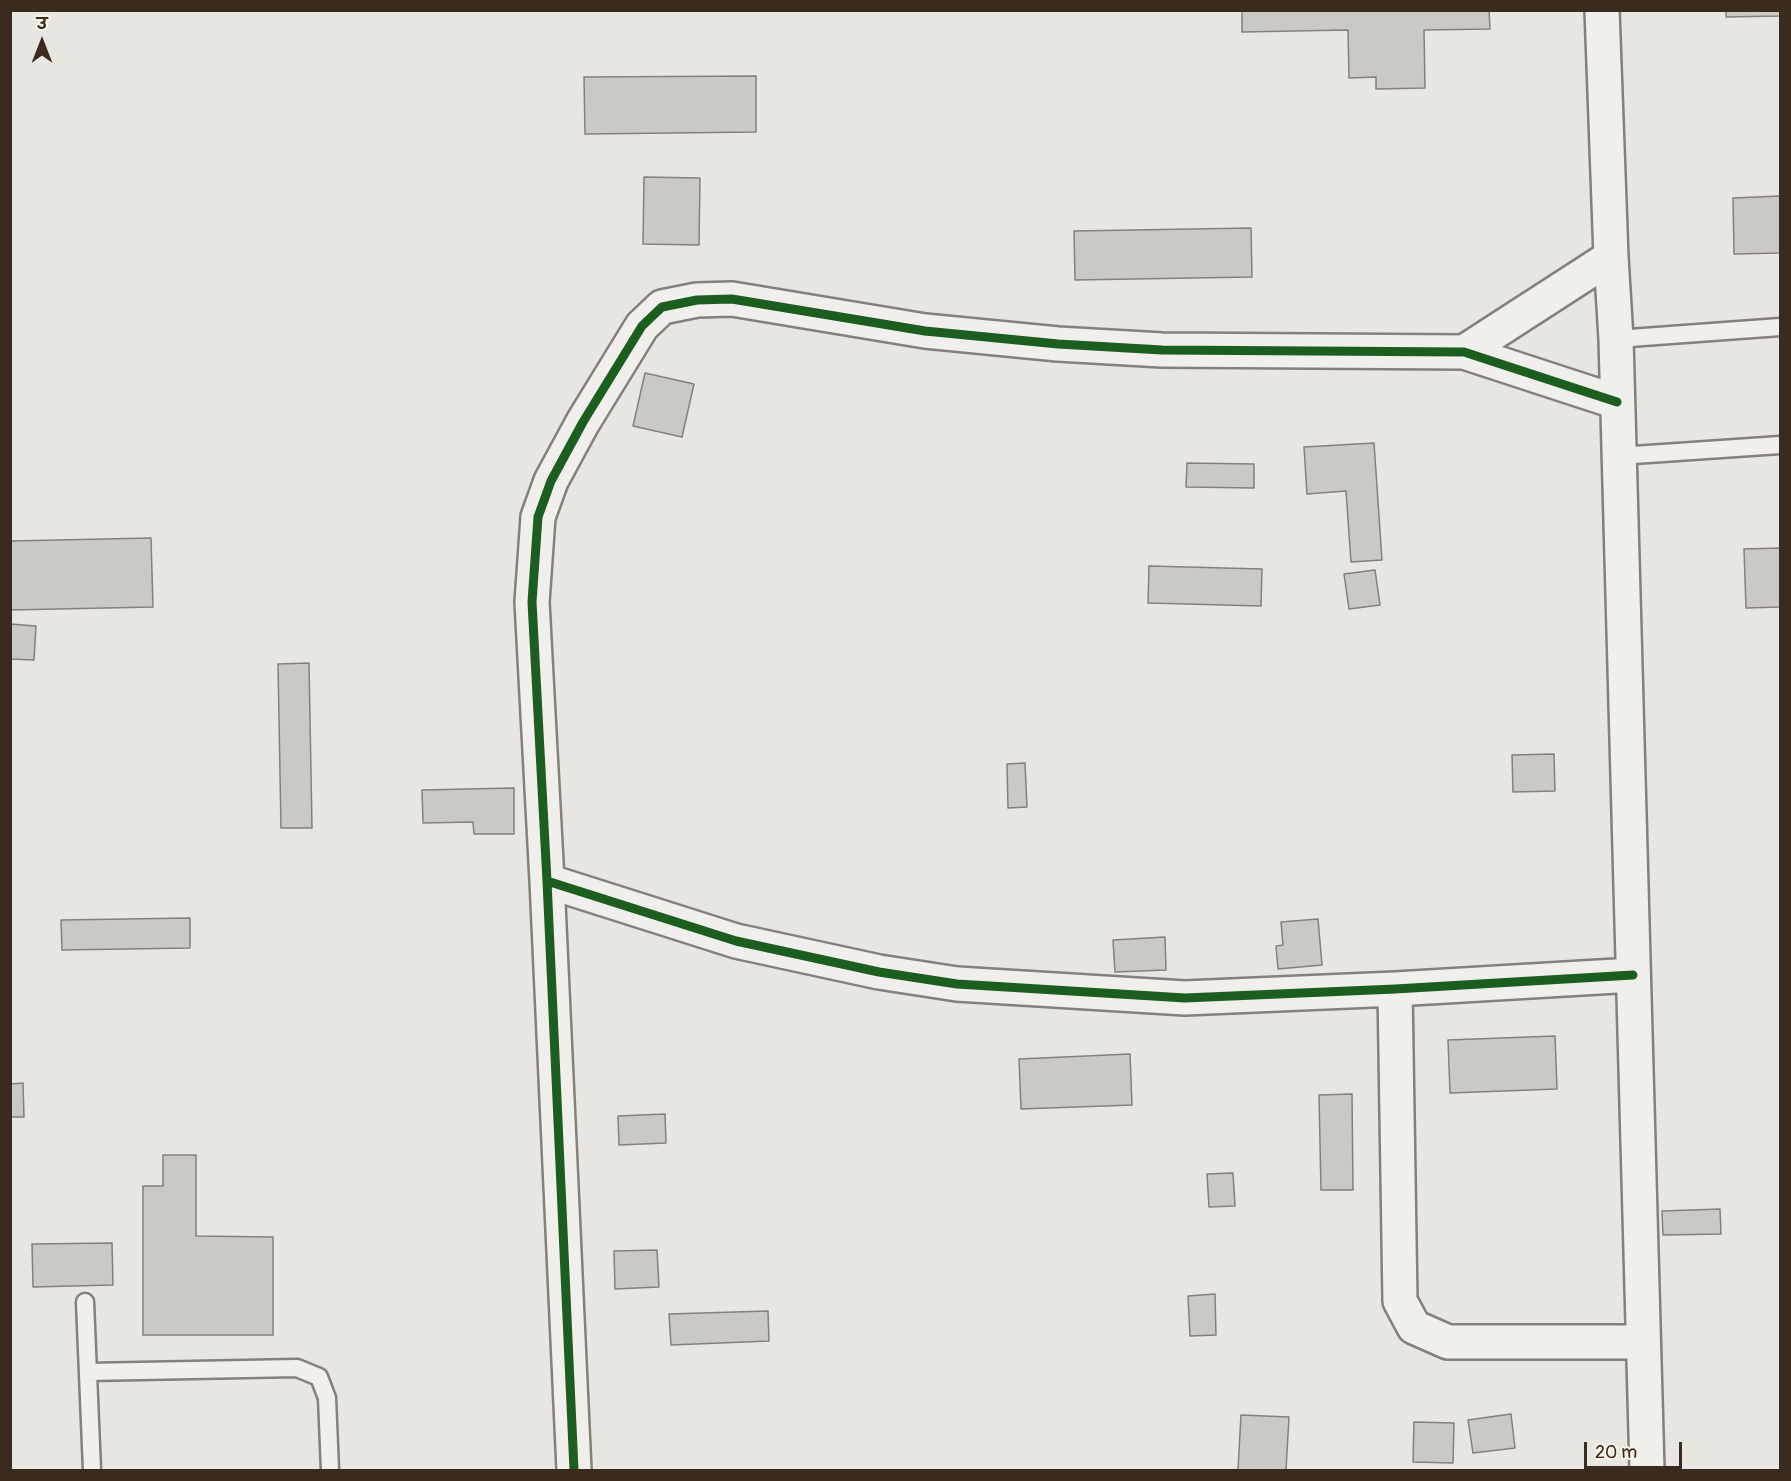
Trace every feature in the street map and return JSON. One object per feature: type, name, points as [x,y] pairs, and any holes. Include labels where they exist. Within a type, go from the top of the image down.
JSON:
[{"type":"street","points":[[1602,10],[1616,339],[1647,1470]]},
{"type":"street","points":[[1464,352],[1611,257]]},
{"type":"street","points":[[574,1470],[548,881],[532,602],[534,552],[538,517],[551,482],[583,422],[642,326],[662,307],[697,300],[732,299],[925,331],[1058,344],[1162,350],[1464,352],[1617,402]]},
{"type":"street","points":[[548,881],[736,941],[879,972],[957,984],[1185,998],[1633,975]]},
{"type":"street","points":[[1395,989],[1400,1301],[1414,1327],[1448,1342],[1643,1342]]},
{"type":"lane","points":[[1616,339],[1780,327]]},
{"type":"lane","points":[[1619,456],[1780,445]]},
{"type":"lane","points":[[85,1302],[92,1470]]},
{"type":"lane","points":[[88,1372],[297,1368],[319,1377],[327,1398],[330,1470]]},
{"type":"building","points":[[1242,10],[1489,10],[1490,29],[1424,30],[1425,88],[1376,89],[1376,77],[1349,78],[1348,30],[1242,32]]},
{"type":"building","points":[[1726,10],[1780,10],[1780,16],[1726,17]]},
{"type":"building","points":[[756,76],[756,132],[585,134],[584,77]]},
{"type":"building","points":[[644,177],[700,178],[699,245],[643,244]]},
{"type":"building","points":[[1780,196],[1780,253],[1734,254],[1733,198]]},
{"type":"building","points":[[1251,228],[1252,277],[1075,280],[1074,231]]},
{"type":"building","points":[[645,373],[694,384],[682,437],[633,426]]},
{"type":"building","points":[[1374,443],[1382,560],[1351,562],[1346,491],[1307,494],[1304,447]]},
{"type":"building","points":[[1187,463],[1254,464],[1254,488],[1186,487]]},
{"type":"building","points":[[151,538],[153,607],[10,610],[10,541]]},
{"type":"building","points":[[1780,548],[1780,607],[1746,608],[1744,549]]},
{"type":"building","points":[[1149,566],[1262,569],[1261,606],[1148,603]]},
{"type":"building","points":[[1375,570],[1380,605],[1349,609],[1344,574]]},
{"type":"building","points":[[10,624],[36,626],[34,660],[10,659]]},
{"type":"building","points":[[309,663],[312,828],[281,828],[278,664]]},
{"type":"building","points":[[1554,754],[1555,791],[1513,792],[1512,755]]},
{"type":"building","points":[[1025,763],[1027,807],[1008,808],[1007,764]]},
{"type":"building","points":[[514,788],[514,834],[474,834],[473,822],[423,823],[422,790]]},
{"type":"building","points":[[190,918],[190,948],[62,950],[61,920]]},
{"type":"building","points":[[1318,919],[1322,965],[1278,969],[1276,946],[1283,945],[1281,922]]},
{"type":"building","points":[[1165,937],[1166,970],[1115,972],[1113,940]]},
{"type":"building","points":[[1555,1036],[1557,1089],[1450,1093],[1448,1040]]},
{"type":"building","points":[[1130,1054],[1132,1105],[1021,1109],[1019,1059]]},
{"type":"building","points":[[23,1083],[24,1117],[10,1117],[10,1084]]},
{"type":"building","points":[[1352,1094],[1353,1190],[1321,1190],[1319,1095]]},
{"type":"building","points":[[665,1114],[666,1143],[619,1145],[618,1116]]},
{"type":"building","points":[[163,1155],[196,1155],[196,1236],[273,1237],[273,1335],[143,1335],[143,1186],[163,1186]]},
{"type":"building","points":[[1233,1173],[1235,1206],[1209,1207],[1207,1174]]},
{"type":"building","points":[[1720,1209],[1721,1234],[1663,1235],[1662,1211]]},
{"type":"building","points":[[112,1243],[113,1285],[33,1287],[32,1244]]},
{"type":"building","points":[[657,1250],[659,1287],[615,1289],[614,1251]]},
{"type":"building","points":[[1215,1294],[1216,1335],[1190,1336],[1188,1296]]},
{"type":"building","points":[[768,1311],[769,1341],[671,1345],[669,1314]]},
{"type":"building","points":[[1511,1414],[1515,1448],[1473,1453],[1468,1420]]},
{"type":"building","points":[[1241,1415],[1289,1417],[1286,1470],[1238,1470]]},
{"type":"building","points":[[1414,1422],[1454,1423],[1453,1463],[1413,1462]]},
{"type":"cycle path","points":[[547,881],[532,602],[538,517],[551,481],[583,422],[642,326],[662,307],[697,300],[732,299],[925,331],[1058,344],[1162,350],[1464,352],[1617,402]]},
{"type":"cycle path","points":[[574,1470],[547,881],[736,941],[879,972],[957,984],[1185,998],[1633,975]]}]
